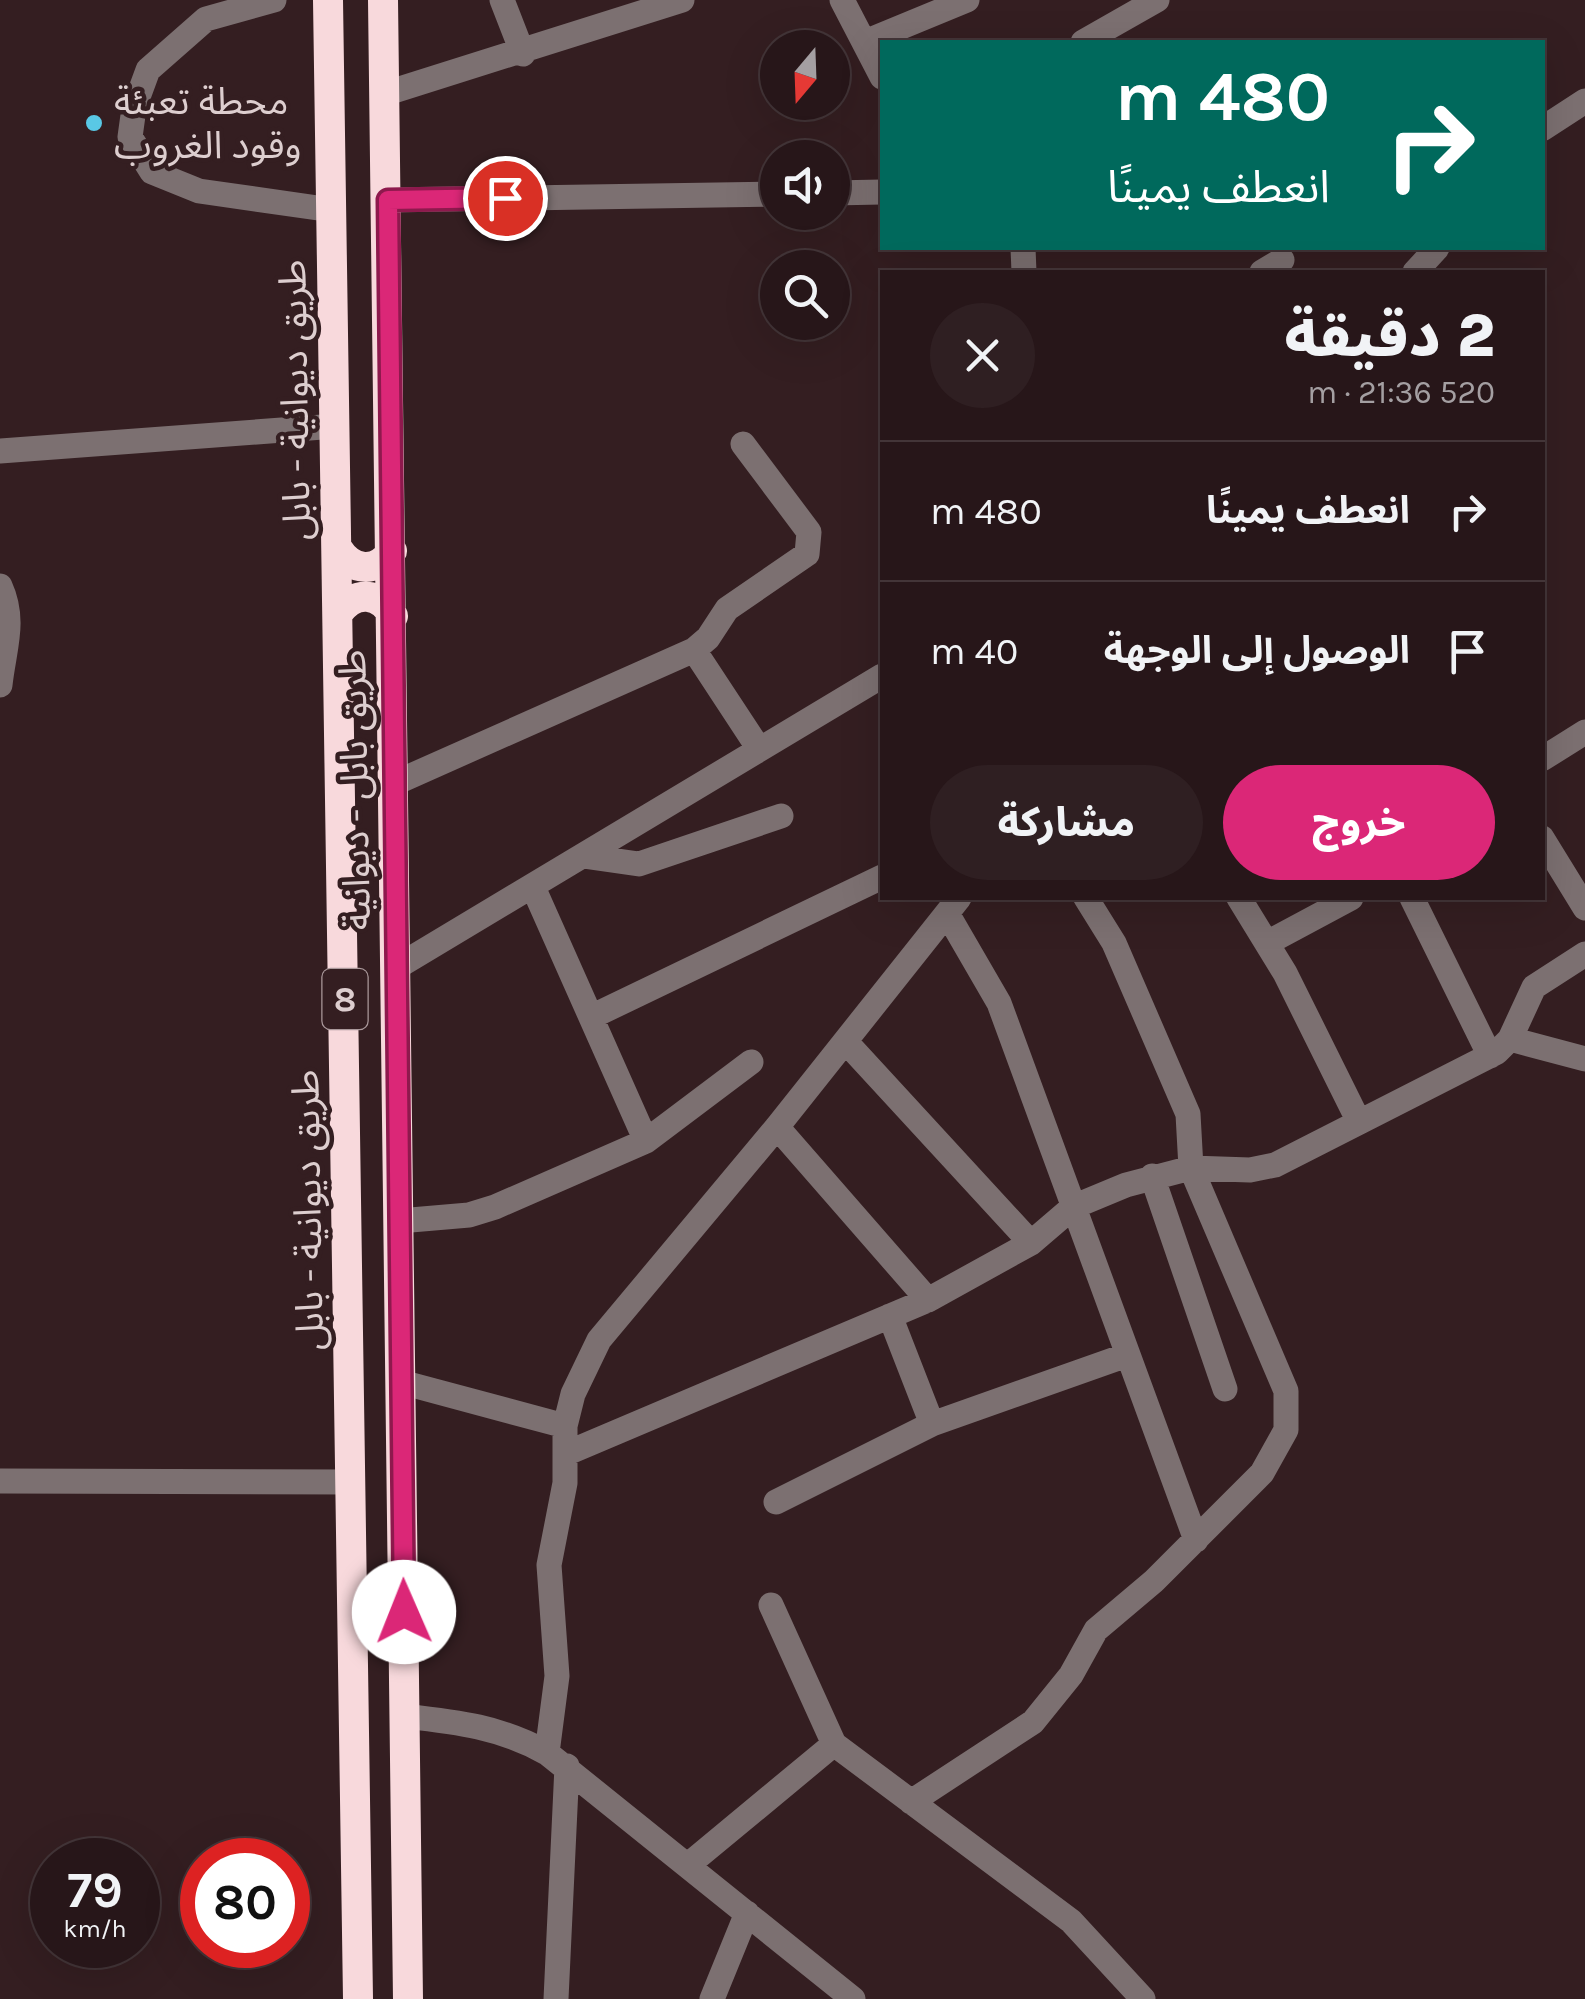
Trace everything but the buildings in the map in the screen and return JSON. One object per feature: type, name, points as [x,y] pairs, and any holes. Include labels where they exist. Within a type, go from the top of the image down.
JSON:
[{"type":"highway","name":"طريق ديوانية - بابل","points":[[328,0],[358,1999]]},
{"type":"highway","name":"طريق بابل - ديوانية","points":[[383,0],[408,1999]]},
{"type":"highway","points":[[338,549],[344,559],[366,568],[377,566],[392,551]]},
{"type":"highway","points":[[339,612],[355,597],[367,596],[378,599],[393,616]]},
{"type":"highway","points":[[352,1484],[390,1496],[402,1483]]},
{"type":"street","points":[[274,0],[206,19],[148,70],[134,108],[130,137],[152,172],[199,191],[332,210]]},
{"type":"street","points":[[502,0],[523,54]]},
{"type":"street","points":[[387,94],[523,54],[633,8],[682,0]]},
{"type":"street","points":[[842,0],[880,73]]},
{"type":"street","points":[[865,42],[967,0]]},
{"type":"street","points":[[1086,40],[1157,0]]},
{"type":"street","points":[[1545,127],[1585,101]]},
{"type":"street","points":[[850,192],[880,192]]},
{"type":"street","points":[[388,200],[760,194]]},
{"type":"street","points":[[1416,270],[1435,250]]},
{"type":"street","points":[[0,451],[336,426]]},
{"type":"street","points":[[394,783],[694,650],[708,638],[727,609],[807,554],[808,532],[742,444]]},
{"type":"street","points":[[0,586],[11,628],[2,646],[0,686]]},
{"type":"street","points":[[694,650],[759,748]]},
{"type":"street","points":[[397,967],[880,677]]},
{"type":"street","points":[[1545,757],[1585,732]]},
{"type":"street","points":[[583,856],[639,864],[781,816]]},
{"type":"street","points":[[1545,843],[1585,908]]},
{"type":"street","points":[[591,1017],[880,878]]},
{"type":"street","points":[[533,887],[646,1141]]},
{"type":"street","points":[[912,1802],[1032,1722],[1071,1676],[1096,1630],[1196,1540],[1262,1473],[1286,1430],[1286,1391],[1191,1168],[1188,1114],[1114,943],[1087,900]]},
{"type":"street","points":[[1240,900],[1267,943],[1359,1122]]},
{"type":"street","points":[[1267,943],[1347,900]]},
{"type":"street","points":[[1413,900],[1500,1048]]},
{"type":"street","points":[[556,1999],[558,1676],[549,1565],[565,1454],[565,1426],[573,1394],[599,1340],[777,1127],[953,906],[1000,1003],[1196,1540]]},
{"type":"street","points":[[565,1454],[928,1300],[1031,1243],[1073,1208],[1152,1176],[1191,1168],[1250,1170],[1274,1165],[1500,1048],[1534,987],[1585,954]]},
{"type":"street","points":[[846,1042],[1031,1243]]},
{"type":"street","points":[[1500,1048],[1585,1058]]},
{"type":"street","points":[[400,1221],[469,1215],[495,1207],[646,1141],[751,1062]]},
{"type":"street","points":[[777,1127],[928,1300]]},
{"type":"street","points":[[1152,1176],[1226,1390]]},
{"type":"street","points":[[890,1316],[932,1424]]},
{"type":"street","points":[[776,1502],[932,1424],[1128,1355]]},
{"type":"street","points":[[401,1382],[565,1426]]},
{"type":"street","points":[[0,1481],[352,1484]]},
{"type":"street","points":[[771,1605],[834,1744],[1070,1921],[1143,1999]]},
{"type":"street","points":[[405,1716],[480,1724],[513,1734],[557,1760],[852,1999]]},
{"type":"street","points":[[688,1866],[834,1744]]},
{"type":"street","points":[[712,1999],[747,1913]]},
{"type":"street","points":[[1106,1999],[1125,1980]]},
{"type":"place","name":"محطة تعبئة وقود الغروب","points":[[94,123]]},
{"type":"route","points":[[404,1612],[388,200],[505,198]]}]
